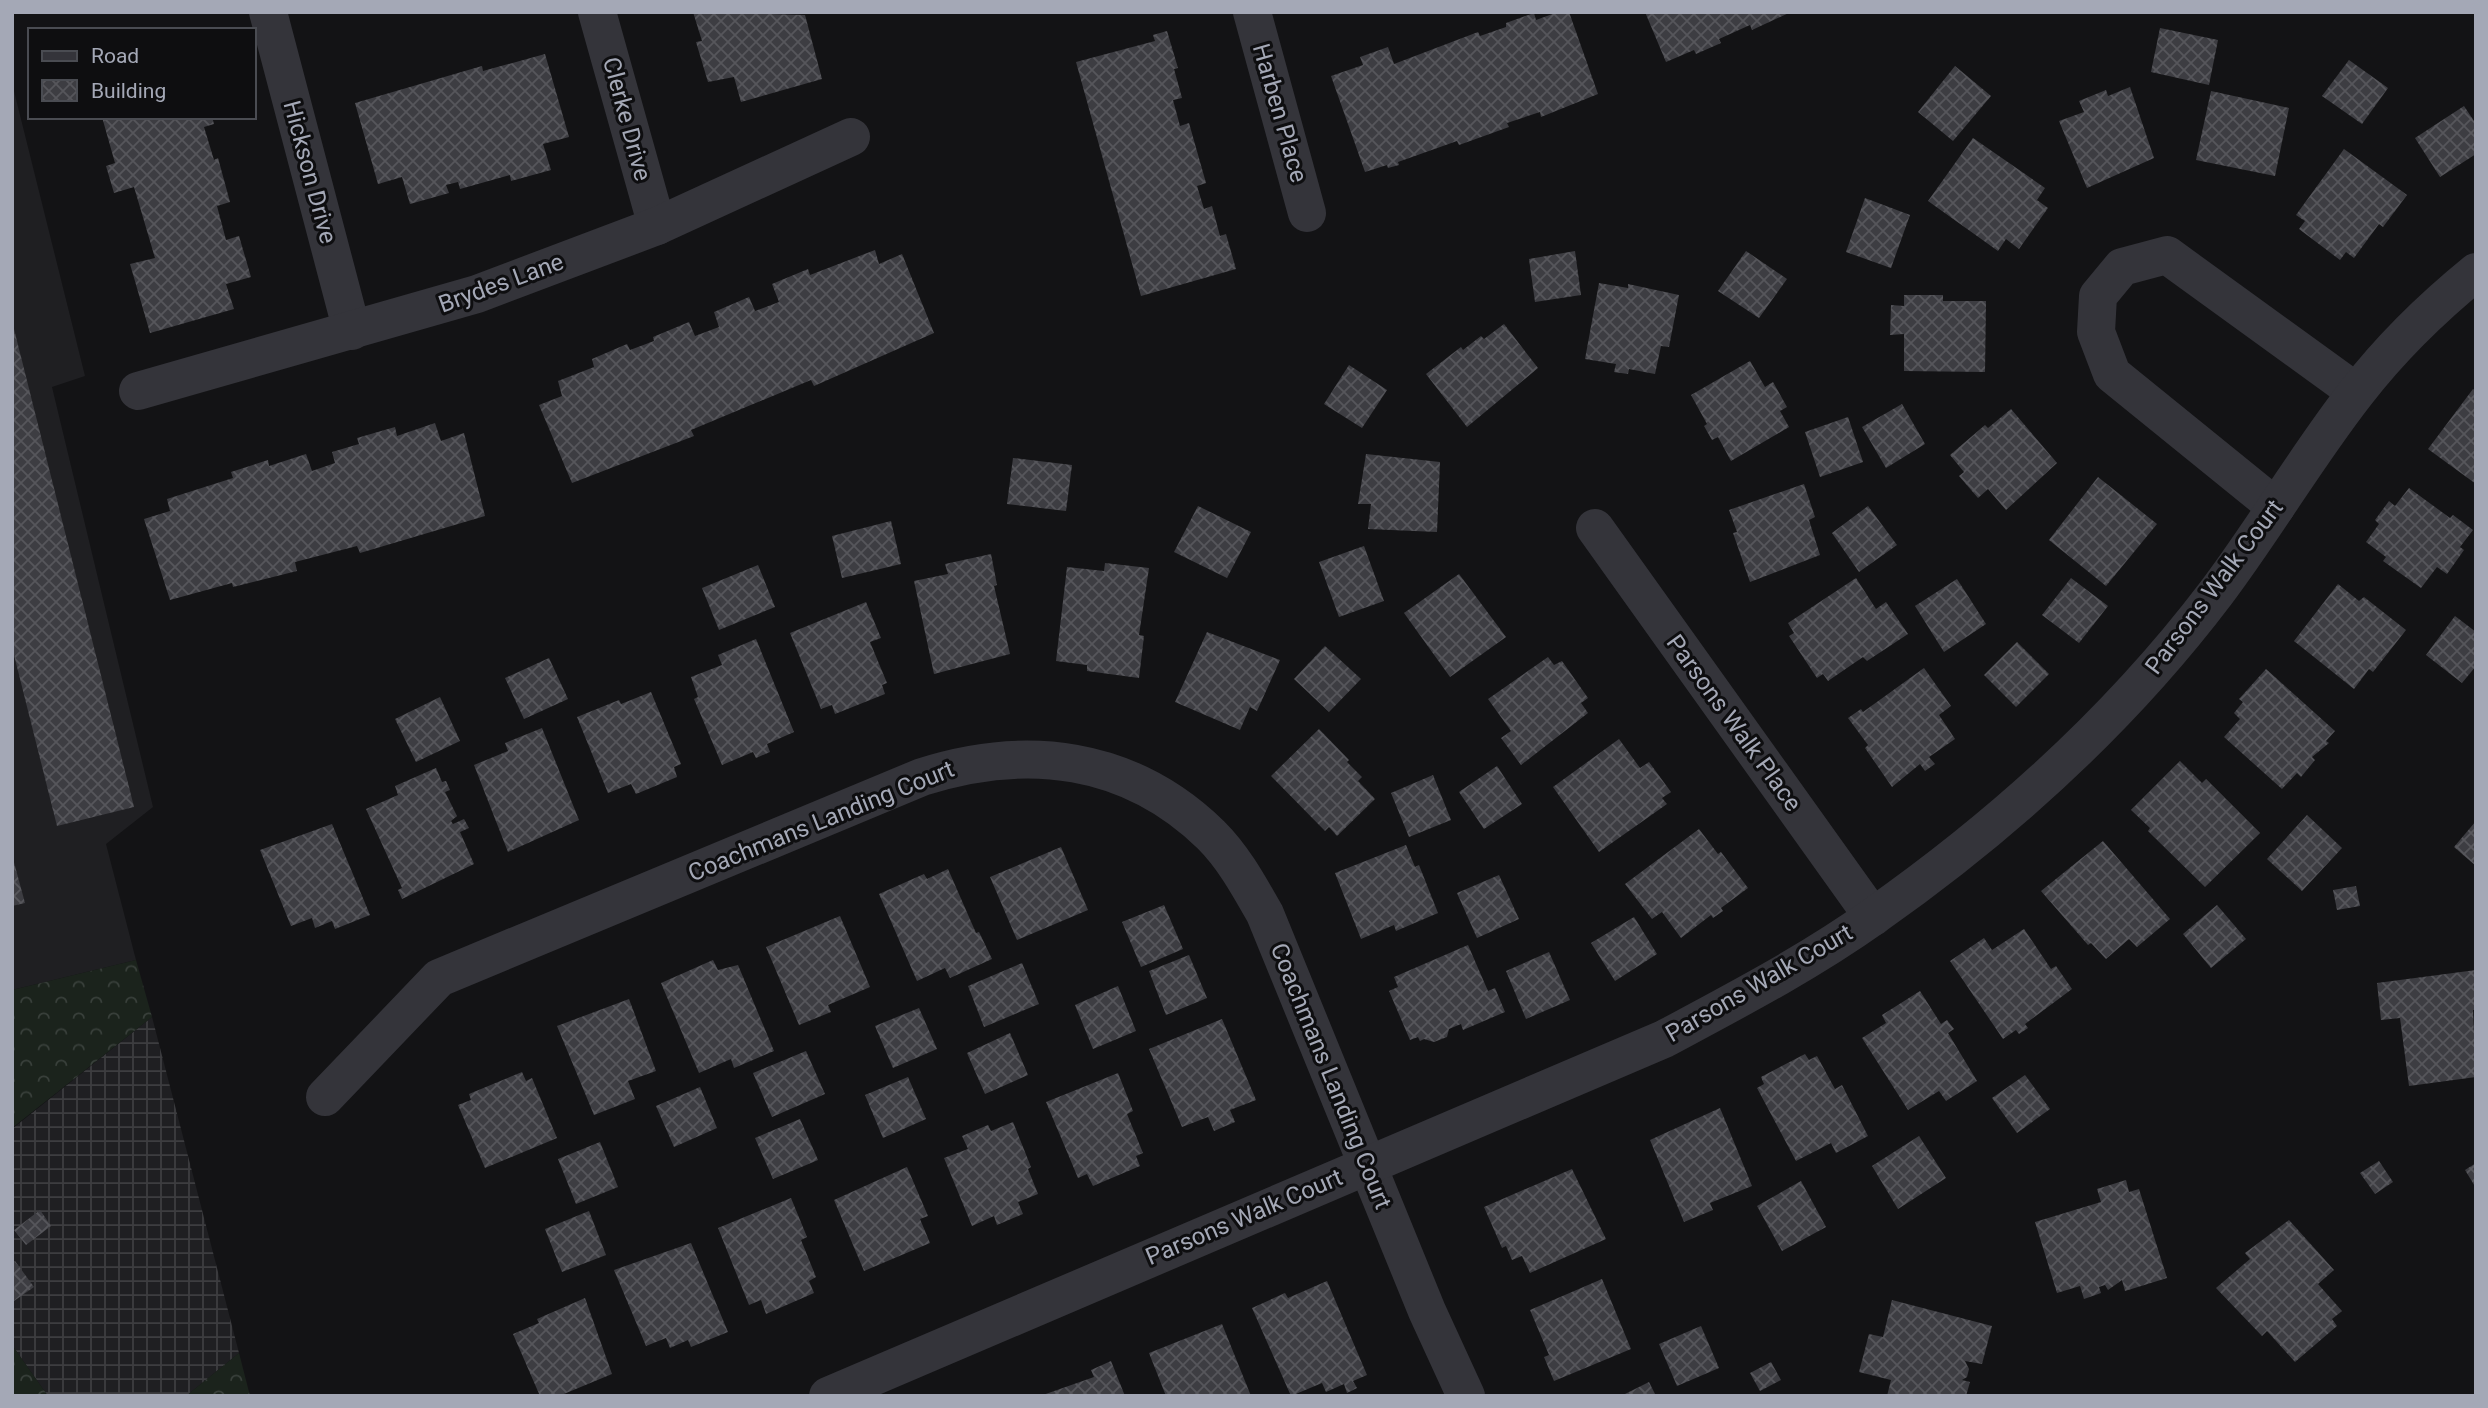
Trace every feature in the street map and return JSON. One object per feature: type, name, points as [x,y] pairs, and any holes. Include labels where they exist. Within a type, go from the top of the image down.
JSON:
[{"type":"street","name":"Hickson Drive","points":[[268,12],[352,331]]},
{"type":"street","name":"Clerke Drive","points":[[597,12],[657,226]]},
{"type":"street","name":"Harben Place","points":[[1252,12],[1307,213]]},
{"type":"street","name":"Brydes Lane","points":[[138,391],[477,294],[657,226],[851,137]]},
{"type":"street","points":[[2276,507],[2112,374],[2096,332],[2098,296],[2122,267],[2167,255],[2356,393]]},
{"type":"street","name":"Parsons Walk Court","points":[[828,1396],[1664,1039],[1760,988],[1873,917],[1965,848],[2068,757],[2144,678],[2216,593],[2356,393],[2450,293],[2476,272]]},
{"type":"street","name":"Parsons Walk Place","points":[[1595,528],[1873,917]]},
{"type":"street","name":"Coachmans Landing Court","points":[[325,1097],[439,978],[922,777],[964,764],[1020,757],[1074,762],[1127,779],[1171,803],[1211,835],[1240,870],[1265,914],[1366,1164],[1466,1396]]},
{"type":"shaded area","points":[[12,83],[85,376],[52,387],[153,807],[106,844],[136,960],[12,990]]},
{"type":"shaded area","points":[[152,1017],[239,1353],[186,1396],[48,1396],[12,1345],[12,1129]]},
{"type":"green space","points":[[136,960],[152,1017],[12,1128],[12,990]]},
{"type":"green space","points":[[12,1345],[48,1396],[12,1396]]},
{"type":"green space","points":[[239,1353],[250,1396],[186,1396]]},
{"type":"building","points":[[693,12],[805,15],[822,79],[741,102],[734,77],[708,82],[696,42],[702,41]]},
{"type":"building","points":[[1558,12],[1569,12],[1598,94],[1541,117],[1540,112],[1507,123],[1509,127],[1459,145],[1457,141],[1398,162],[1399,165],[1388,168],[1387,165],[1365,172],[1331,76],[1363,65],[1360,57],[1388,47],[1394,64],[1478,32],[1480,36],[1506,27],[1506,23],[1534,13],[1536,20]]},
{"type":"building","points":[[1645,12],[1791,12],[1752,30],[1750,25],[1719,39],[1721,43],[1696,54],[1694,50],[1666,62]]},
{"type":"building","points":[[2160,28],[2218,40],[2209,85],[2151,72]]},
{"type":"building","points":[[1167,31],[1178,68],[1174,69],[1182,98],[1173,100],[1180,126],[1189,123],[1206,183],[1197,186],[1204,209],[1212,206],[1220,236],[1226,234],[1236,269],[1141,296],[1076,62],[1155,41],[1153,35]]},
{"type":"building","points":[[545,54],[569,137],[543,144],[551,170],[511,181],[510,175],[460,189],[458,182],[446,185],[449,193],[410,204],[402,177],[378,184],[355,103],[482,66],[483,71]]},
{"type":"building","points":[[2349,60],[2388,88],[2362,124],[2322,96]]},
{"type":"building","points":[[1955,66],[1991,96],[1953,141],[1918,112]]},
{"type":"building","points":[[2130,87],[2154,158],[2087,188],[2059,121],[2084,112],[2079,101],[2106,90],[2108,96]]},
{"type":"building","points":[[2211,91],[2289,108],[2275,176],[2196,160]]},
{"type":"building","points":[[2464,106],[2476,124],[2476,154],[2440,177],[2415,138]]},
{"type":"building","points":[[103,119],[213,119],[214,124],[204,127],[214,160],[218,158],[230,202],[217,206],[226,240],[239,236],[251,277],[226,284],[234,309],[150,333],[130,264],[155,258],[134,187],[114,193],[106,166],[115,163]]},
{"type":"building","points":[[1973,138],[2045,188],[2037,200],[2048,208],[2019,249],[2006,239],[1998,251],[1928,201]]},
{"type":"building","points":[[2344,149],[2407,195],[2383,227],[2379,224],[2354,258],[2346,252],[2340,260],[2299,229],[2305,221],[2296,215]]},
{"type":"building","points":[[1865,198],[1910,215],[1891,268],[1846,252]]},
{"type":"building","points":[[875,250],[879,264],[902,254],[934,333],[814,386],[811,380],[691,430],[694,436],[572,483],[539,405],[562,396],[558,381],[594,367],[592,359],[627,344],[630,350],[654,341],[653,337],[689,322],[695,336],[719,327],[714,312],[749,297],[755,311],[779,302],[772,284],[808,269],[810,275]]},
{"type":"building","points":[[1575,251],[1581,295],[1535,302],[1529,259]]},
{"type":"building","points":[[1746,251],[1787,279],[1759,318],[1718,291]]},
{"type":"building","points":[[1599,283],[1628,288],[1628,284],[1679,295],[1669,347],[1661,346],[1655,374],[1629,369],[1628,374],[1614,372],[1616,364],[1585,359]]},
{"type":"building","points":[[1904,295],[1943,295],[1943,301],[1986,301],[1985,372],[1904,371],[1904,334],[1890,335],[1891,305],[1904,306]]},
{"type":"building","points":[[1504,324],[1538,368],[1467,427],[1426,374],[1461,347],[1463,350],[1481,336],[1484,339]]},
{"type":"building","points":[[13,325],[134,807],[57,826],[12,647]]},
{"type":"building","points":[[1750,361],[1765,387],[1773,382],[1787,407],[1780,411],[1789,427],[1731,461],[1718,437],[1712,440],[1704,426],[1707,424],[1691,395]]},
{"type":"building","points":[[1349,365],[1387,390],[1362,428],[1324,404]]},
{"type":"building","points":[[2473,389],[2476,391],[2476,484],[2428,449]]},
{"type":"building","points":[[1902,404],[1925,444],[1886,468],[1862,427]]},
{"type":"building","points":[[2011,409],[2057,463],[2006,510],[1988,489],[1978,498],[1959,476],[1964,472],[1950,455],[1985,425],[1988,428]]},
{"type":"building","points":[[1848,417],[1863,462],[1820,477],[1805,432]]},
{"type":"building","points":[[435,423],[441,441],[464,433],[485,516],[360,553],[357,546],[295,562],[297,571],[233,587],[232,583],[170,600],[144,519],[170,511],[167,499],[233,478],[231,472],[268,460],[269,466],[306,454],[312,471],[335,463],[332,452],[359,444],[357,438],[395,427],[397,436]]},
{"type":"building","points":[[1366,454],[1440,462],[1437,532],[1368,529],[1371,504],[1358,504]]},
{"type":"building","points":[[1013,458],[1072,465],[1066,511],[1007,504]]},
{"type":"building","points":[[2098,477],[2157,524],[2106,586],[2049,540]]},
{"type":"building","points":[[1804,484],[1815,517],[1809,520],[1820,555],[1750,582],[1733,533],[1737,532],[1729,510]]},
{"type":"building","points":[[2409,488],[2450,518],[2453,515],[2473,530],[2460,547],[2464,550],[2447,574],[2437,567],[2421,588],[2383,561],[2386,557],[2366,542],[2379,524],[2375,520],[2389,501],[2395,506]]},
{"type":"building","points":[[1198,506],[1251,532],[1227,578],[1174,552]]},
{"type":"building","points":[[1868,506],[1897,545],[1859,572],[1832,533]]},
{"type":"building","points":[[891,521],[901,564],[842,578],[832,536]]},
{"type":"building","points":[[1364,546],[1384,601],[1339,617],[1319,562]]},
{"type":"building","points":[[991,554],[997,585],[994,586],[1010,654],[934,674],[914,581],[948,574],[945,564]]},
{"type":"building","points":[[1105,563],[1149,568],[1139,635],[1144,636],[1139,678],[1087,671],[1087,665],[1056,661],[1067,567],[1104,571]]},
{"type":"building","points":[[758,565],[775,607],[719,630],[702,588]]},
{"type":"building","points":[[1459,574],[1506,637],[1450,677],[1404,613]]},
{"type":"building","points":[[1856,578],[1876,609],[1886,602],[1908,634],[1867,661],[1863,657],[1828,681],[1823,674],[1817,678],[1789,636],[1794,633],[1788,623]]},
{"type":"building","points":[[2071,578],[2108,606],[2079,643],[2042,615]]},
{"type":"building","points":[[1957,579],[1986,624],[1944,652],[1915,606]]},
{"type":"building","points":[[2338,584],[2359,601],[2364,597],[2406,630],[2373,672],[2369,669],[2354,689],[2294,641]]},
{"type":"building","points":[[866,602],[881,638],[870,642],[887,683],[882,685],[885,694],[835,714],[832,705],[821,709],[790,633]]},
{"type":"building","points":[[2455,616],[2476,632],[2476,666],[2462,683],[2426,655]]},
{"type":"building","points":[[1207,632],[1280,660],[1257,711],[1250,707],[1240,730],[1175,702]]},
{"type":"building","points":[[756,639],[794,732],[767,744],[770,752],[756,758],[753,752],[722,765],[694,699],[698,697],[691,677],[722,665],[718,655]]},
{"type":"building","points":[[2017,642],[2049,674],[2016,707],[1984,675]]},
{"type":"building","points":[[1325,646],[1361,679],[1329,712],[1294,679]]},
{"type":"building","points":[[1548,657],[1554,665],[1562,661],[1588,698],[1581,703],[1588,713],[1521,765],[1501,738],[1511,731],[1488,699]]},
{"type":"building","points":[[549,658],[568,699],[524,719],[505,678]]},
{"type":"building","points":[[1924,668],[1951,706],[1939,715],[1955,739],[1929,757],[1935,764],[1925,771],[1920,764],[1892,787],[1865,748],[1868,745],[1848,718],[1861,709],[1863,712]]},
{"type":"building","points":[[2266,669],[2335,731],[2326,741],[2329,743],[2312,757],[2315,760],[2301,777],[2297,773],[2282,789],[2224,737],[2240,719],[2234,713],[2243,702],[2239,699]]},
{"type":"building","points":[[651,692],[681,764],[674,767],[677,777],[636,794],[631,784],[608,793],[577,717],[619,700],[621,704]]},
{"type":"building","points":[[440,697],[460,741],[416,762],[395,719]]},
{"type":"building","points":[[542,728],[579,820],[508,852],[474,765],[508,751],[505,743]]},
{"type":"building","points":[[1319,729],[1349,760],[1347,762],[1362,777],[1358,781],[1375,799],[1337,836],[1329,827],[1325,831],[1271,776]]},
{"type":"building","points":[[1619,739],[1640,768],[1649,762],[1671,792],[1662,798],[1667,804],[1599,852],[1553,787]]},
{"type":"building","points":[[2180,761],[2202,783],[2206,779],[2260,833],[2205,887],[2148,831],[2150,828],[2131,810]]},
{"type":"building","points":[[1497,766],[1522,804],[1484,829],[1459,792]]},
{"type":"building","points":[[436,768],[442,782],[446,781],[450,790],[445,792],[457,816],[451,821],[453,824],[464,819],[469,828],[460,832],[474,864],[402,899],[398,890],[402,888],[366,809],[398,795],[395,786]]},
{"type":"building","points":[[1433,775],[1451,820],[1409,837],[1391,793]]},
{"type":"building","points":[[2307,815],[2342,848],[2302,891],[2267,859]]},
{"type":"building","points":[[2476,821],[2476,866],[2454,847]]},
{"type":"building","points":[[332,824],[370,915],[335,929],[332,921],[315,928],[312,918],[291,926],[260,850]]},
{"type":"building","points":[[1699,829],[1718,854],[1721,852],[1748,888],[1721,908],[1723,911],[1713,918],[1711,915],[1681,938],[1662,912],[1652,919],[1625,884]]},
{"type":"building","points":[[2103,841],[2170,919],[2137,947],[2129,939],[2106,959],[2091,943],[2088,945],[2041,891]]},
{"type":"building","points":[[1406,845],[1415,867],[1419,865],[1438,913],[1396,931],[1394,925],[1361,939],[1335,873]]},
{"type":"building","points":[[1061,847],[1088,910],[1017,940],[990,877]]},
{"type":"building","points":[[12,855],[25,903],[12,906]]},
{"type":"building","points":[[948,869],[976,933],[979,932],[992,959],[950,978],[945,968],[917,981],[879,894],[924,874],[927,879]]},
{"type":"building","points":[[1499,875],[1519,919],[1477,938],[1457,893]]},
{"type":"building","points":[[2356,886],[2360,906],[2337,910],[2333,890]]},
{"type":"building","points":[[1164,905],[1183,949],[1141,967],[1122,922]]},
{"type":"building","points":[[2217,905],[2246,939],[2211,968],[2183,934]]},
{"type":"building","points":[[840,916],[870,987],[828,1005],[831,1012],[799,1025],[766,947]]},
{"type":"building","points":[[1634,917],[1657,954],[1615,981],[1591,943]]},
{"type":"building","points":[[2024,929],[2051,969],[2056,966],[2072,989],[2025,1024],[2028,1028],[2019,1034],[2016,1030],[2003,1039],[1950,961],[1984,938],[1992,950]]},
{"type":"building","points":[[1468,945],[1488,991],[1495,988],[1505,1012],[1463,1030],[1461,1024],[1449,1029],[1447,1037],[1434,1042],[1424,1039],[1420,1041],[1418,1037],[1410,1040],[1389,991],[1398,987],[1394,977]]},
{"type":"building","points":[[1549,952],[1570,1000],[1526,1019],[1506,971]]},
{"type":"building","points":[[1189,955],[1207,998],[1166,1015],[1149,971]]},
{"type":"building","points":[[713,960],[718,970],[738,965],[774,1051],[734,1068],[731,1059],[699,1073],[661,983]]},
{"type":"building","points":[[1022,963],[1039,1004],[984,1027],[968,986]]},
{"type":"building","points":[[2476,970],[2476,1010],[2473,1010],[2476,1077],[2409,1086],[2400,1018],[2381,1020],[2377,983]]},
{"type":"building","points":[[1118,986],[1136,1031],[1093,1049],[1075,1005]]},
{"type":"building","points":[[1920,991],[1941,1024],[1947,1020],[1954,1029],[1948,1033],[1977,1081],[1946,1101],[1939,1091],[1908,1110],[1862,1038],[1886,1023],[1882,1015]]},
{"type":"building","points":[[629,999],[656,1071],[628,1081],[635,1099],[594,1115],[557,1026]]},
{"type":"building","points":[[919,1008],[937,1049],[893,1068],[875,1026]]},
{"type":"building","points":[[1222,1019],[1256,1100],[1230,1110],[1235,1122],[1214,1131],[1208,1117],[1182,1127],[1149,1049]]},
{"type":"building","points":[[1010,1033],[1028,1075],[985,1094],[967,1053]]},
{"type":"building","points":[[806,1051],[825,1094],[772,1117],[753,1073]]},
{"type":"building","points":[[1805,1054],[1809,1060],[1817,1056],[1835,1089],[1842,1085],[1868,1136],[1836,1153],[1831,1143],[1796,1161],[1757,1088],[1764,1084],[1761,1077]]},
{"type":"building","points":[[522,1072],[526,1081],[532,1078],[557,1138],[485,1168],[458,1105],[471,1100],[469,1094]]},
{"type":"building","points":[[1118,1073],[1133,1111],[1127,1114],[1143,1153],[1136,1156],[1140,1166],[1093,1186],[1087,1174],[1078,1178],[1046,1102]]},
{"type":"building","points":[[2025,1075],[2050,1109],[2017,1133],[1992,1098]]},
{"type":"building","points":[[908,1077],[926,1119],[883,1138],[865,1095]]},
{"type":"building","points":[[700,1087],[717,1128],[674,1147],[656,1106]]},
{"type":"building","points":[[1720,1108],[1752,1186],[1710,1203],[1713,1210],[1684,1222],[1650,1140]]},
{"type":"building","points":[[800,1119],[818,1160],[773,1179],[755,1138]]},
{"type":"building","points":[[1013,1122],[1031,1167],[1028,1169],[1038,1194],[1018,1202],[1023,1214],[997,1225],[994,1216],[972,1226],[944,1158],[968,1149],[962,1136],[988,1125],[991,1131]]},
{"type":"building","points":[[1919,1136],[1946,1178],[1898,1209],[1872,1166]]},
{"type":"building","points":[[600,1142],[618,1187],[576,1204],[558,1159]]},
{"type":"building","points":[[2379,1161],[2393,1182],[2375,1194],[2360,1173]]},
{"type":"building","points":[[2476,1163],[2476,1188],[2465,1170]]},
{"type":"building","points":[[907,1167],[928,1216],[920,1219],[930,1243],[864,1271],[834,1200]]},
{"type":"building","points":[[1572,1169],[1606,1239],[1530,1273],[1522,1256],[1512,1260],[1506,1246],[1502,1248],[1484,1207]]},
{"type":"building","points":[[2126,1180],[2129,1192],[2139,1189],[2167,1278],[2125,1291],[2122,1280],[2108,1290],[2105,1285],[2099,1287],[2101,1293],[2084,1299],[2080,1286],[2057,1293],[2035,1222],[2101,1202],[2097,1189]]},
{"type":"building","points":[[1801,1181],[1826,1227],[1782,1251],[1757,1206]]},
{"type":"building","points":[[791,1198],[807,1237],[801,1240],[816,1277],[809,1281],[814,1293],[766,1314],[761,1300],[749,1305],[718,1228]]},
{"type":"building","points":[[40,1210],[51,1226],[26,1245],[14,1230]]},
{"type":"building","points":[[589,1211],[606,1255],[562,1272],[545,1229]]},
{"type":"building","points":[[2289,1220],[2334,1270],[2318,1284],[2342,1311],[2332,1319],[2337,1326],[2295,1362],[2267,1331],[2262,1336],[2216,1288],[2250,1259],[2245,1253]]},
{"type":"building","points":[[691,1243],[728,1332],[691,1347],[688,1340],[670,1348],[666,1338],[646,1346],[614,1270]]},
{"type":"building","points":[[15,1261],[34,1287],[14,1301],[12,1263]]},
{"type":"building","points":[[1602,1279],[1631,1349],[1554,1381],[1544,1357],[1549,1355],[1530,1310]]},
{"type":"building","points":[[1327,1281],[1367,1375],[1353,1381],[1357,1388],[1347,1393],[1344,1384],[1326,1392],[1322,1383],[1291,1396],[1252,1308],[1285,1293],[1288,1298]]},
{"type":"building","points":[[585,1298],[612,1374],[559,1396],[540,1396],[513,1334],[539,1323],[537,1319]]},
{"type":"building","points":[[1892,1300],[1992,1326],[1982,1364],[1965,1361],[1969,1369],[1967,1377],[1962,1380],[1970,1382],[1966,1396],[1887,1396],[1891,1380],[1859,1372],[1869,1334],[1883,1337]]},
{"type":"building","points":[[1222,1324],[1251,1396],[1166,1396],[1149,1353]]},
{"type":"building","points":[[1701,1326],[1719,1368],[1677,1386],[1659,1344]]},
{"type":"building","points":[[1111,1361],[1125,1396],[1040,1396],[1094,1377],[1091,1370]]},
{"type":"building","points":[[1771,1362],[1781,1380],[1760,1391],[1750,1373]]},
{"type":"building","points":[[1649,1382],[1656,1396],[1621,1396]]}]
